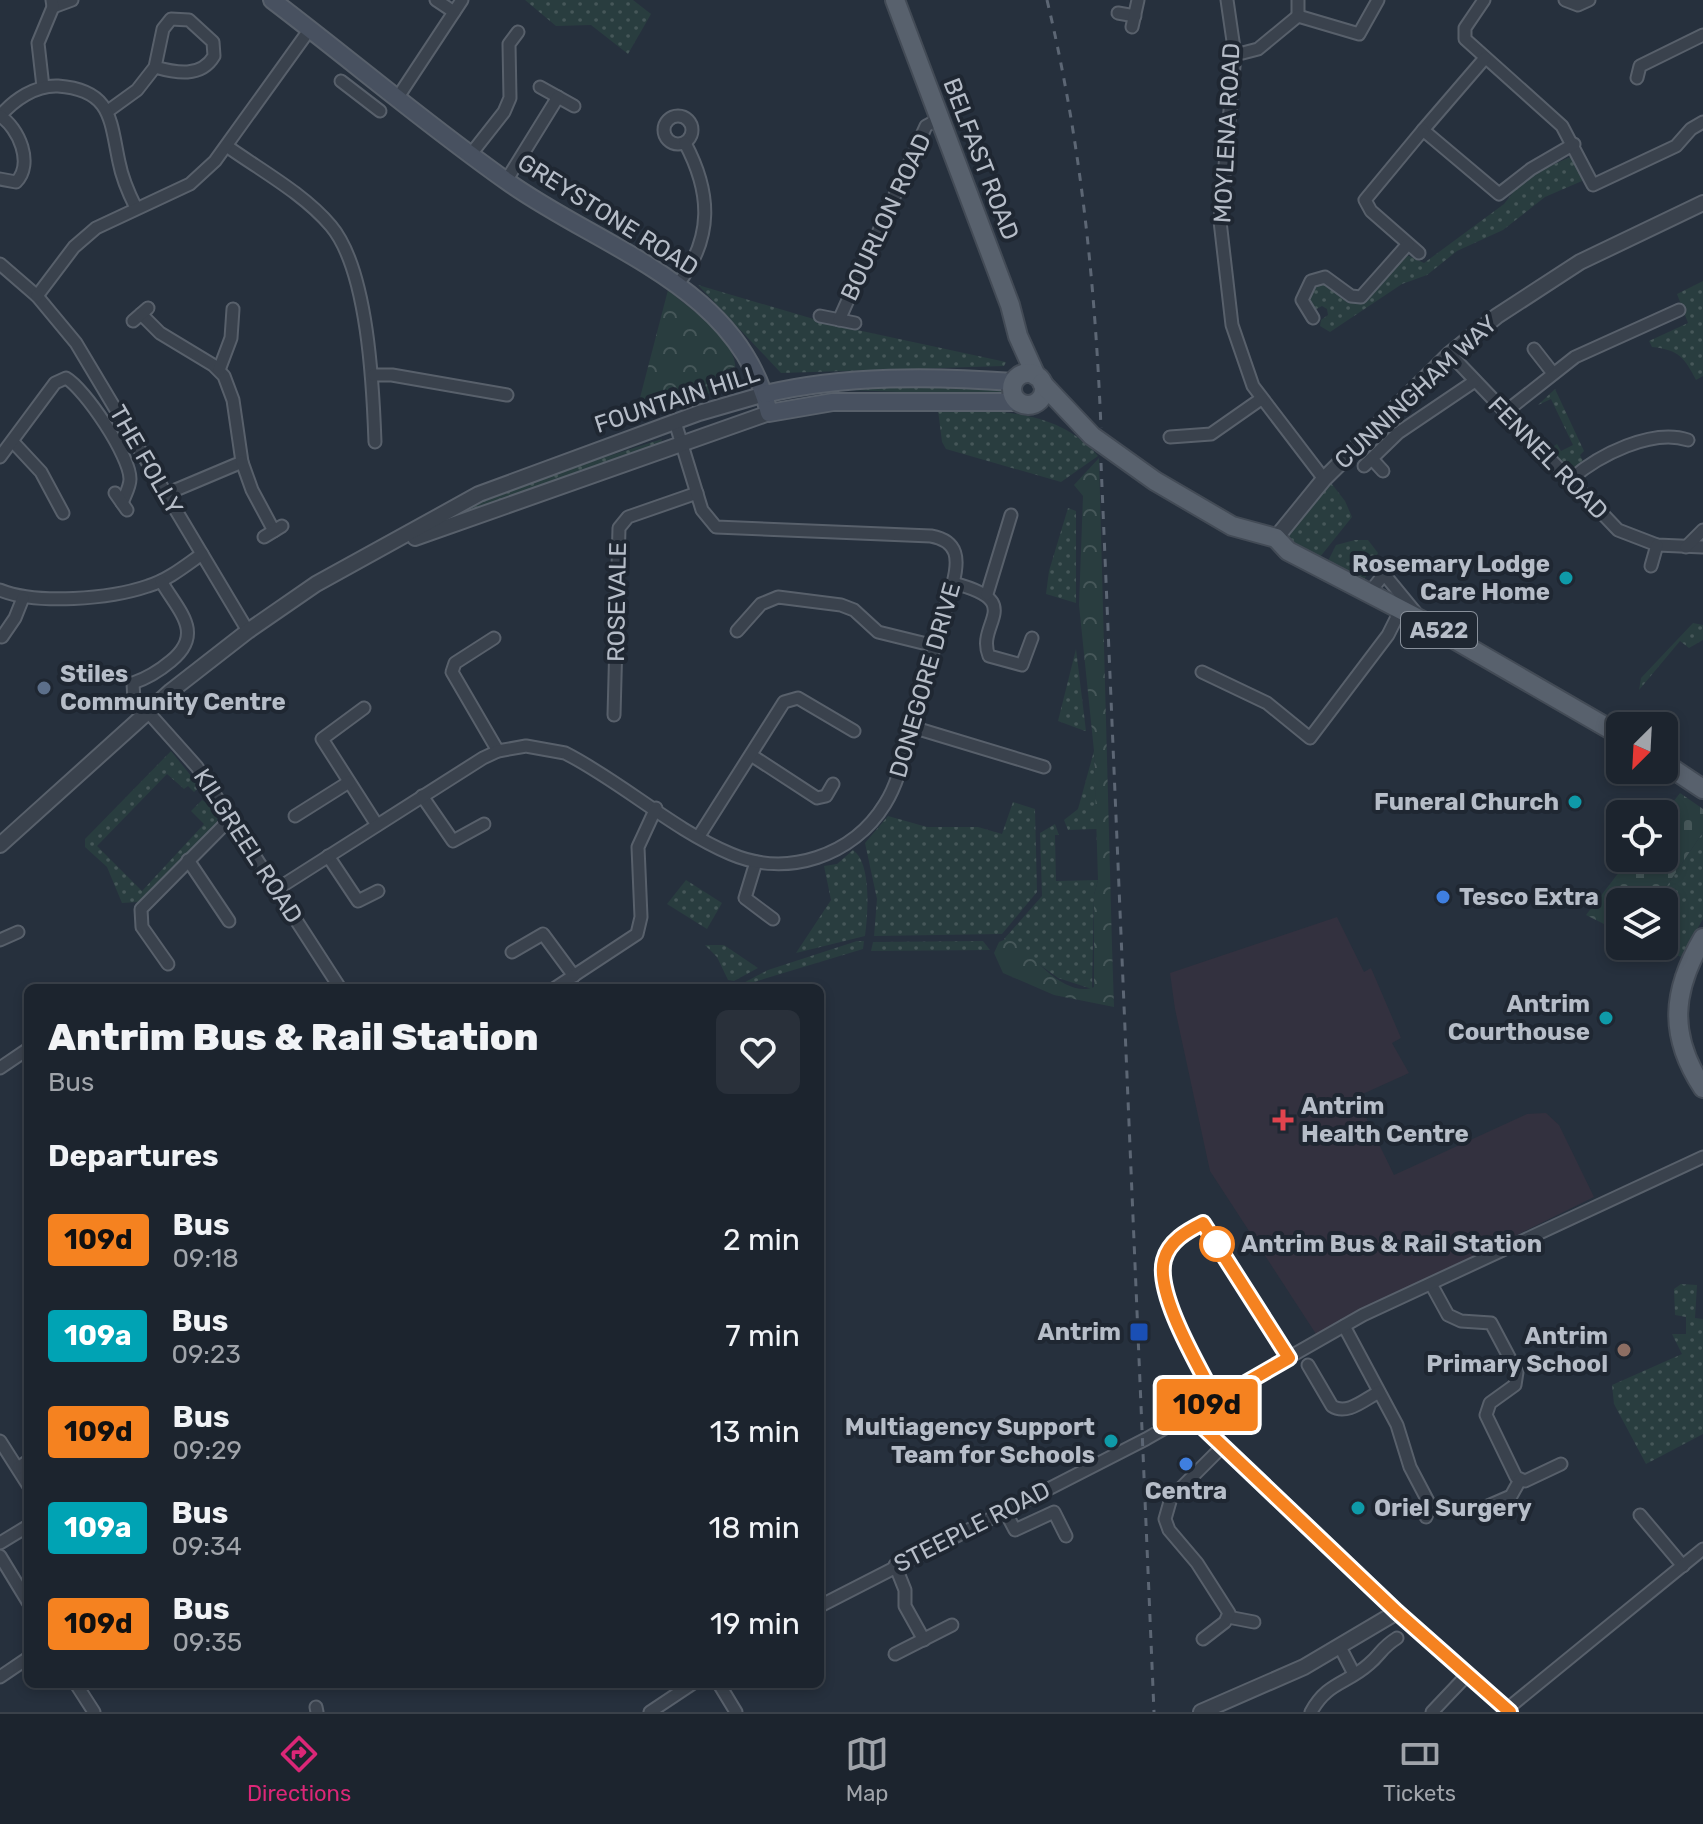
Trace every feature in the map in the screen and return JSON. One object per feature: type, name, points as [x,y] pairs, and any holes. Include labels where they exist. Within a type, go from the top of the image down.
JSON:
[{"type":"main road","name":"GREYSTONE ROAD","points":[[272,0],[506,181],[678,284],[715,317],[744,351],[765,394],[769,413]]},
{"type":"main road","name":"BELFAST ROAD","points":[[895,0],[1010,305],[1018,336],[1039,380]]},
{"type":"main road","name":"BELFAST ROAD","points":[[1015,380],[1018,336]]},
{"type":"main road","points":[[1015,380],[1024,374],[1039,380],[1042,397],[1024,403]]},
{"type":"main road","name":"FOUNTAIN HILL","points":[[765,394],[810,383],[1015,380]]},
{"type":"main road","name":"A522","points":[[1015,380],[1013,394],[1024,403],[1074,418]]},
{"type":"main road","name":"A522","points":[[1039,380],[1074,418],[1126,461],[1207,514],[1232,526],[1276,538],[1288,551],[1421,620],[1606,726]]},
{"type":"main road","name":"FOUNTAIN HILL","points":[[769,413],[833,402],[1024,403]]},
{"type":"main road","points":[[1678,772],[1703,789]]},
{"type":"main road","points":[[1703,938],[1687,970],[1677,1021],[1686,1060],[1703,1088]]},
{"type":"street","points":[[43,87],[38,43],[53,3],[72,0]]},
{"type":"street","points":[[436,0],[454,12]]},
{"type":"street","points":[[398,97],[462,0]]},
{"type":"street","points":[[1118,13],[1133,22],[1138,0]]},
{"type":"street","name":"MOYLENA ROAD","points":[[1227,0],[1235,55],[1220,221],[1235,336],[1247,373],[1261,399],[1324,479]]},
{"type":"street","points":[[1298,0],[1298,16]]},
{"type":"street","points":[[1298,16],[1359,34],[1378,0]]},
{"type":"street","points":[[1484,0],[1463,34],[1485,58],[1548,110],[1574,144],[1588,187],[1676,146],[1691,129],[1703,122]]},
{"type":"street","points":[[1565,0],[1578,5],[1589,0]]},
{"type":"street","points":[[1235,55],[1258,49],[1298,16]]},
{"type":"street","points":[[108,111],[146,81],[155,67],[163,29],[171,19],[189,20],[213,42],[214,56],[201,69],[183,72],[155,67]]},
{"type":"street","points":[[37,296],[87,235],[136,208],[190,184],[228,147],[310,29]]},
{"type":"street","points":[[471,154],[504,112],[510,98],[509,44],[518,32]]},
{"type":"street","points":[[1637,78],[1640,66],[1703,35]]},
{"type":"street","points":[[1419,253],[1368,208],[1365,198],[1485,58]]},
{"type":"street","points":[[360,95],[372,78]]},
{"type":"street","points":[[341,81],[380,111]]},
{"type":"street","points":[[0,179],[16,182],[24,165],[16,132],[0,116],[13,103],[43,87],[80,90],[102,102],[108,111],[119,164],[136,208]]},
{"type":"street","points":[[540,87],[574,106]]},
{"type":"street","points":[[506,181],[526,155],[558,97]]},
{"type":"street","name":"BOURLON ROAD","points":[[839,320],[926,126],[939,119]]},
{"type":"street","points":[[1423,130],[1498,194],[1531,169],[1574,144]]},
{"type":"street","points":[[678,284],[695,250],[706,206],[703,180],[685,143]]},
{"type":"street","points":[[228,147],[320,215],[340,239],[354,274],[373,375],[375,442]]},
{"type":"street","name":"CUNNINGHAM WAY","points":[[1276,538],[1324,479],[1450,354],[1497,316],[1580,262],[1703,203]]},
{"type":"street","points":[[1313,318],[1302,300],[1311,281],[1325,277],[1351,296],[1361,297],[1408,244]]},
{"type":"street","name":"THE FOLLY","points":[[0,264],[37,296],[76,343],[248,631]]},
{"type":"street","points":[[1504,413],[1552,372],[1575,357],[1679,310]]},
{"type":"street","points":[[141,314],[173,342],[219,370],[233,400],[242,462],[273,531]]},
{"type":"street","points":[[219,370],[228,350],[230,315]]},
{"type":"street","name":"BOURLON ROAD","points":[[820,316],[855,323]]},
{"type":"street","points":[[1534,349],[1552,372]]},
{"type":"street","name":"FENNEL ROAD","points":[[1450,354],[1618,530],[1657,545],[1703,547]]},
{"type":"street","points":[[373,375],[392,375],[507,395]]},
{"type":"street","points":[[0,457],[14,443],[55,383],[61,378],[68,379],[86,397],[128,468],[130,485],[121,502]]},
{"type":"street","points":[[1383,471],[1368,462],[1398,433],[1475,381]]},
{"type":"street","name":"FOUNTAIN HILL","points":[[0,845],[148,712],[248,631],[316,584],[479,494],[675,422],[765,394]]},
{"type":"street","points":[[1170,437],[1208,435],[1261,399]]},
{"type":"street","name":"FOUNTAIN HILL","points":[[375,552],[769,413]]},
{"type":"street","name":"DONEGORE DRIVE","points":[[277,889],[498,751],[533,746],[558,751],[726,852],[756,862],[783,864],[812,860],[835,851],[858,834],[891,794],[953,583],[956,553],[940,538],[723,529],[706,518],[675,422]]},
{"type":"street","points":[[1571,479],[1587,468],[1651,438],[1668,435],[1688,440]]},
{"type":"street","points":[[14,443],[41,472],[63,513]]},
{"type":"street","points":[[166,494],[242,462]]},
{"type":"street","name":"ROSEVALE","points":[[614,715],[619,528],[630,516],[697,493]]},
{"type":"street","points":[[1011,515],[987,594],[993,611],[987,649],[989,656],[1022,665],[1032,638]]},
{"type":"street","points":[[1686,547],[1703,530]]},
{"type":"street","points":[[1651,566],[1657,545]]},
{"type":"street","points":[[0,590],[23,598],[110,594],[161,581],[202,554]]},
{"type":"street","points":[[1370,592],[1384,574],[1421,620]]},
{"type":"street","points":[[134,701],[133,683],[163,667],[182,652],[189,641],[187,627],[161,581]]},
{"type":"street","points":[[953,583],[987,594]]},
{"type":"street","points":[[737,631],[761,604],[778,597],[841,605],[852,609],[878,632],[935,646]]},
{"type":"street","points":[[3,638],[23,598]]},
{"type":"street","points":[[1202,672],[1267,703],[1310,738],[1388,635],[1401,609]]},
{"type":"street","points":[[494,638],[455,663],[452,672],[498,751]]},
{"type":"street","points":[[699,836],[789,699],[804,701],[854,731]]},
{"type":"street","points":[[364,708],[322,738],[377,825]]},
{"type":"street","name":"KILGREEL ROAD","points":[[148,712],[197,767],[337,984]]},
{"type":"street","points":[[912,727],[1044,767]]},
{"type":"street","points":[[751,755],[817,798],[826,796],[833,784]]},
{"type":"street","points":[[295,816],[349,782]]},
{"type":"street","points":[[422,796],[453,841],[484,824]]},
{"type":"street","points":[[561,984],[627,943],[638,931],[641,917],[638,847],[656,808]]},
{"type":"street","points":[[168,964],[142,927],[140,912],[231,818]]},
{"type":"street","points":[[328,856],[358,901],[378,891]]},
{"type":"street","points":[[188,860],[229,921]]},
{"type":"street","points":[[756,862],[745,899],[773,919]]},
{"type":"street","points":[[0,940],[18,932]]},
{"type":"street","points":[[512,952],[543,934],[574,976]]},
{"type":"street","points":[[0,1068],[24,1052]]},
{"type":"street","name":"STEEPLE ROAD","points":[[824,1604],[1190,1415],[1344,1326],[1703,1157]]},
{"type":"street","points":[[1431,1284],[1448,1315],[1461,1321],[1491,1323],[1517,1372],[1515,1385],[1490,1403],[1486,1415],[1520,1480]]},
{"type":"street","points":[[1344,1326],[1400,1430],[1410,1467],[1430,1505],[1426,1517]]},
{"type":"street","points":[[1308,1365],[1332,1406],[1338,1410],[1379,1392]]},
{"type":"street","points":[[1190,1415],[1397,1612],[1509,1711],[1703,1549]]},
{"type":"street","points":[[0,1441],[23,1464]]},
{"type":"street","points":[[1222,1447],[1171,1498],[1165,1519],[1169,1530],[1197,1563],[1227,1609],[1228,1617]]},
{"type":"street","points":[[1488,1506],[1511,1496],[1520,1480],[1561,1464]]},
{"type":"street","points":[[1005,1511],[1015,1530],[1054,1512],[1066,1536]]},
{"type":"street","points":[[1640,1515],[1683,1566]]},
{"type":"street","points":[[0,1543],[24,1528]]},
{"type":"street","points":[[0,1556],[24,1595]]},
{"type":"street","points":[[895,1565],[905,1590],[905,1606],[924,1640]]},
{"type":"street","points":[[1201,1712],[1270,1683],[1340,1647],[1397,1612]]},
{"type":"street","points":[[1228,1617],[1254,1622]]},
{"type":"street","points":[[1203,1639],[1228,1617]]},
{"type":"street","points":[[895,1654],[952,1625]]},
{"type":"street","points":[[1311,1712],[1323,1692],[1370,1664],[1379,1650],[1397,1638]]},
{"type":"street","points":[[1340,1647],[1354,1674]]},
{"type":"street","points":[[0,1678],[24,1661]]},
{"type":"street","points":[[1432,1712],[1468,1674]]},
{"type":"street","points":[[79,1688],[94,1712]]},
{"type":"street","points":[[650,1712],[686,1688]]},
{"type":"street","points":[[721,1688],[736,1712]]},
{"type":"shaded area","name":"Antrim Health Centre","points":[[1337,917],[1364,972],[1371,968],[1401,1038],[1392,1043],[1409,1073],[1356,1097],[1394,1175],[1527,1114],[1546,1113],[1559,1125],[1594,1197],[1316,1334],[1210,1171],[1170,973]]},
{"type":"green space","points":[[525,0],[633,0],[651,14],[628,54],[591,25],[556,26]]},
{"type":"green space","points":[[1570,157],[1575,160],[1582,181],[1545,197],[1503,230],[1457,251],[1427,275],[1402,284],[1330,332],[1320,326],[1321,320],[1328,315],[1327,309],[1322,306],[1313,311],[1305,294],[1315,285],[1328,284],[1351,303],[1368,299],[1405,254],[1424,263],[1504,204],[1524,178]]},
{"type":"green space","points":[[1703,281],[1703,376],[1696,380],[1680,356],[1652,347],[1649,341],[1688,323],[1677,294]]},
{"type":"green space","points":[[698,285],[834,325],[1006,362],[1004,366],[781,373]]},
{"type":"green space","points":[[668,290],[718,333],[734,359],[735,373],[729,387],[635,417]]},
{"type":"green space","points":[[1003,386],[1006,391],[1002,396],[848,390],[782,398],[809,390]]},
{"type":"green space","points":[[1555,389],[1584,451],[1580,455],[1585,465],[1566,469],[1548,450],[1557,444],[1561,451],[1573,445],[1551,399],[1538,405]]},
{"type":"green space","points":[[938,410],[1003,412],[1045,421],[1064,429],[1098,456],[1061,482],[946,449],[942,442]]},
{"type":"green space","points":[[662,439],[661,443],[437,523],[514,486]]},
{"type":"green space","points":[[1099,458],[1114,1007],[1054,995],[1003,973],[994,953],[999,942],[1013,936],[1039,964],[1061,981],[1083,989],[1094,987],[1094,895],[1098,880],[1094,751],[1079,605],[1083,496],[1074,485]]},
{"type":"green space","points":[[1331,483],[1345,501],[1352,517],[1320,557],[1290,541],[1287,534]]},
{"type":"green space","points":[[1068,508],[1076,511],[1076,603],[1046,594],[1049,571]]},
{"type":"green space","points":[[1368,540],[1378,553],[1364,580],[1328,561],[1336,545]]},
{"type":"green space","points":[[1693,623],[1703,625],[1703,640],[1689,648],[1680,641],[1639,690],[1641,678]]},
{"type":"green space","points":[[1076,649],[1086,731],[1058,721]]},
{"type":"green space","points":[[171,751],[200,787],[194,792],[188,786],[184,789],[167,774],[97,846],[142,891],[204,824],[191,811],[202,800],[216,809],[218,825],[139,902],[122,903],[107,867],[85,847],[85,839]]},
{"type":"green space","points":[[1094,751],[1097,829],[1068,830],[1064,820],[1078,809]]},
{"type":"green space","points":[[1680,793],[1703,809],[1703,832],[1678,869],[1678,800],[1675,800]]},
{"type":"green space","points":[[1013,802],[1035,809],[1037,892],[1002,934],[874,936],[877,899],[865,843],[888,816],[927,827],[978,827],[1002,834]]},
{"type":"green space","points":[[1055,824],[1059,835],[1055,835],[1056,881],[1098,880],[1094,895],[1092,989],[1058,978],[1004,939],[1042,896],[1040,833]]},
{"type":"green space","points":[[1703,832],[1703,919],[1681,957],[1678,956],[1678,888],[1665,888]]},
{"type":"green space","points":[[853,850],[859,857],[866,878],[868,903],[865,936],[796,953],[831,900],[824,866],[837,864]]},
{"type":"green space","points":[[1619,872],[1676,872],[1665,888],[1607,888]]},
{"type":"green space","points":[[686,880],[722,903],[707,929],[667,904]]},
{"type":"green space","points":[[1606,889],[1606,925],[1586,915]]},
{"type":"green space","points":[[864,941],[863,949],[742,984],[768,970]]},
{"type":"green space","points":[[983,941],[990,950],[871,951],[873,942]]},
{"type":"green space","points":[[705,945],[724,945],[758,968],[734,981],[728,980],[717,957]]},
{"type":"green space","points":[[1681,1284],[1697,1285],[1695,1318],[1703,1319],[1703,1434],[1646,1464],[1614,1404],[1612,1385],[1682,1354],[1672,1334],[1686,1334],[1686,1317],[1675,1315],[1674,1289]]},
{"type":"railway","points":[[1047,0],[1069,106],[1084,213],[1095,320],[1101,428]]},
{"type":"railway","points":[[1101,463],[1154,1712]]},
{"type":"bus line","name":"109d","points":[[1213,1394],[1182,1335],[1162,1274],[1164,1260],[1177,1239],[1203,1223],[1289,1358],[1190,1415],[1397,1612],[1510,1712]]},
{"type":"place","name":"Rosemary Lodge Care Home","points":[[1566,578]]},
{"type":"place","name":"Stiles Community Centre","points":[[44,688]]},
{"type":"place","name":"Funeral Church","points":[[1575,802]]},
{"type":"place","name":"Tesco Extra","points":[[1443,897]]},
{"type":"place","name":"Antrim Courthouse","points":[[1606,1018]]},
{"type":"place","name":"Antrim Health Centre","points":[[1283,1120]]},
{"type":"place","name":"Antrim Bus & Rail Station","points":[[1217,1244]]},
{"type":"place","name":"Antrim","points":[[1139,1332]]},
{"type":"place","name":"Antrim Primary School","points":[[1624,1350]]},
{"type":"place","name":"Multiagency Support Team for Schools","points":[[1111,1441]]},
{"type":"place","name":"Centra","points":[[1186,1464]]},
{"type":"place","name":"Oriel Surgery","points":[[1358,1508]]}]
